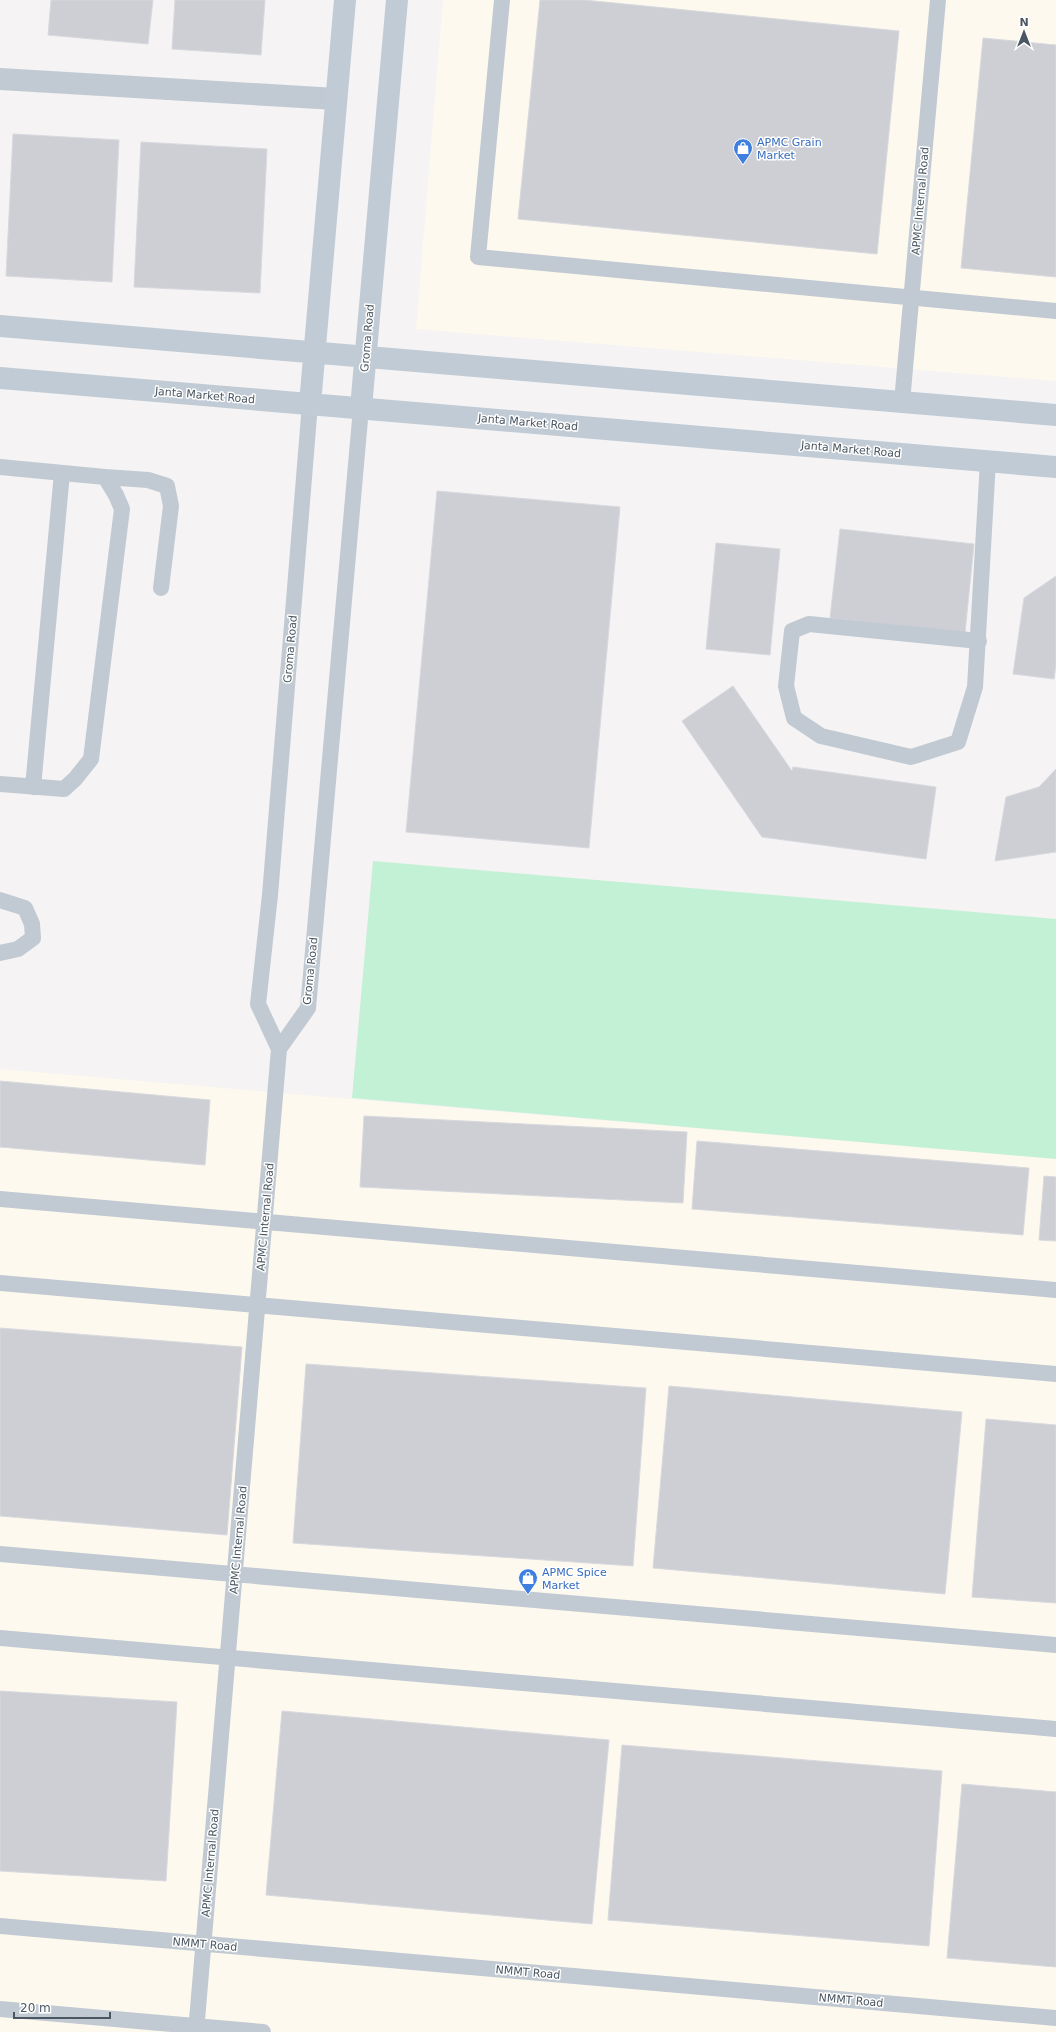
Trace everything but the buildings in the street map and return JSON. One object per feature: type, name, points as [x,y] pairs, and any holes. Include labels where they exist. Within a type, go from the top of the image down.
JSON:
[{"type":"main road","name":"Groma Road","points":[[310,404],[344,0]]},
{"type":"main road","name":"Groma Road","points":[[361,408],[397,0]]},
{"type":"main road","points":[[0,326],[1056,415]]},
{"type":"main road","name":"Janta Market Road","points":[[0,378],[1056,467]]},
{"type":"street","points":[[0,79],[336,99]]},
{"type":"lane","points":[[502,0],[478,257],[1056,311]]},
{"type":"lane","name":"APMC Internal Road","points":[[902,402],[938,0]]},
{"type":"lane","name":"Groma Road","points":[[310,404],[270,895],[258,1004],[279,1048],[308,1008],[361,408]]},
{"type":"lane","points":[[979,641],[809,624],[792,631],[786,686],[794,718],[821,736],[911,757],[958,742],[975,687],[979,641],[988,461]]},
{"type":"lane","points":[[0,467],[148,480],[167,486],[171,506],[161,588]]},
{"type":"lane","points":[[33,786],[62,473]]},
{"type":"lane","points":[[0,784],[64,789],[75,779],[91,759],[122,508],[105,477]]},
{"type":"lane","points":[[0,900],[25,908],[32,924],[33,938],[18,949],[0,953]]},
{"type":"lane","name":"APMC Internal Road","points":[[196,2029],[279,1048]]},
{"type":"lane","points":[[0,1199],[1056,1290]]},
{"type":"lane","points":[[0,1283],[1056,1374]]},
{"type":"lane","points":[[0,1554],[1056,1645]]},
{"type":"lane","points":[[0,1638],[1056,1729]]},
{"type":"lane","name":"NMMT Road","points":[[0,1926],[1056,2018]]},
{"type":"lane","points":[[0,2009],[196,2029],[263,2032]]},
{"type":"shaded area","name":"APMC Grain Market","points":[[443,0],[1056,0],[1056,381],[416,329]]},
{"type":"shaded area","name":"APMC Spice Market","points":[[0,1069],[1056,1159],[1056,2032],[0,2032]]},
{"type":"green space","points":[[373,861],[1056,919],[1056,1159],[352,1098]]},
{"type":"place","name":"APMC Grain Market","points":[[743,165]]},
{"type":"place","name":"APMC Spice Market","points":[[528,1595]]}]
